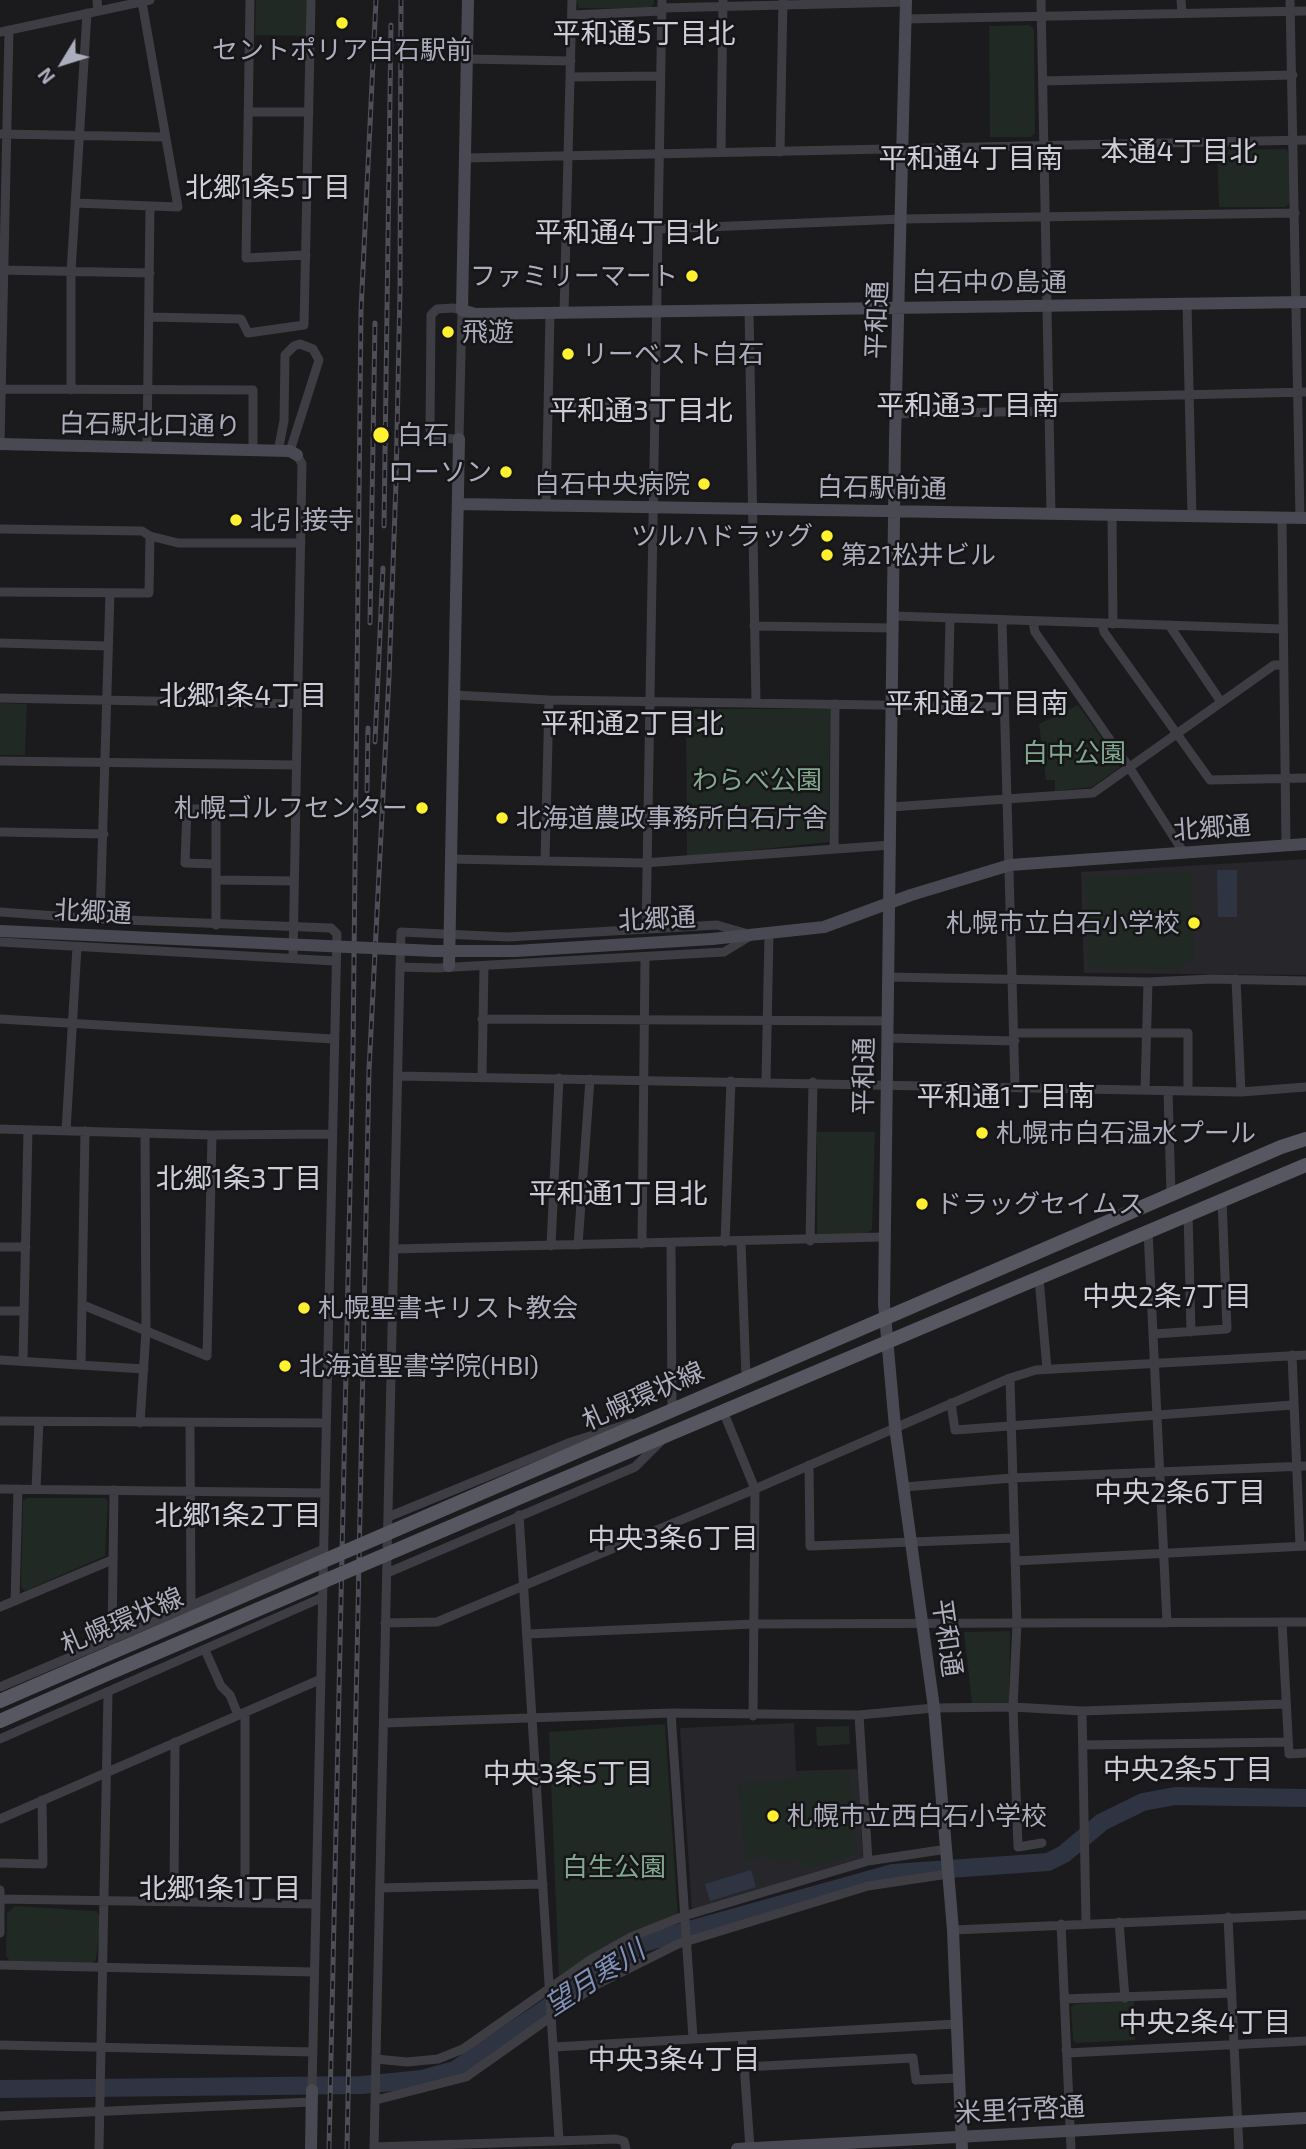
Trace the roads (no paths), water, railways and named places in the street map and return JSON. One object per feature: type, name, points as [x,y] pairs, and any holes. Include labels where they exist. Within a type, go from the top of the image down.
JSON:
[{"type":"main road","name":"札幌環状線","points":[[0,1701],[1171,1194],[1306,1139]]},
{"type":"main road","name":"札幌環状線","points":[[0,1721],[671,1431],[887,1344],[1188,1213],[1306,1165]]},
{"type":"street","points":[[97,0],[98,11]]},
{"type":"street","points":[[250,0],[246,258],[306,256]]},
{"type":"street","points":[[149,317],[241,319],[248,333],[304,326],[311,0]]},
{"type":"street","points":[[449,966],[468,0]]},
{"type":"street","points":[[564,313],[572,0]]},
{"type":"street","points":[[1041,0],[1051,514]]},
{"type":"street","points":[[1181,0],[1182,13]]},
{"type":"street","points":[[1290,0],[1295,213],[1301,302],[1303,518]]},
{"type":"street","points":[[0,444],[4,31],[146,1],[164,137],[178,207],[75,203]]},
{"type":"street","points":[[572,15],[723,3],[906,1]]},
{"type":"street","name":"平和通","points":[[906,1],[896,414],[884,1318],[895,1427],[934,1708],[953,1930],[962,2143]]},
{"type":"street","points":[[721,150],[723,3]]},
{"type":"street","points":[[779,152],[783,3]]},
{"type":"street","points":[[646,929],[644,863],[662,6]]},
{"type":"street","points":[[906,19],[1306,10]]},
{"type":"street","points":[[71,390],[71,272],[87,13]]},
{"type":"street","points":[[466,59],[571,61]]},
{"type":"street","points":[[1043,81],[1293,75]]},
{"type":"street","points":[[570,77],[660,76]]},
{"type":"street","points":[[248,112],[309,112]]},
{"type":"street","points":[[3,134],[164,137]]},
{"type":"street","points":[[465,158],[659,151],[779,152],[1306,140]]},
{"type":"street","points":[[147,448],[150,206]]},
{"type":"street","points":[[659,229],[902,219],[1295,213]]},
{"type":"street","points":[[3,270],[150,273]]},
{"type":"street","name":"白石中の島通","points":[[462,310],[475,314],[1301,302]]},
{"type":"street","points":[[1186,304],[1192,516]]},
{"type":"street","points":[[459,439],[435,438],[430,430],[430,321],[438,309],[462,310]]},
{"type":"street","points":[[749,309],[756,702]]},
{"type":"street","points":[[546,506],[550,313]]},
{"type":"street","points":[[288,452],[319,360],[313,349],[300,344],[285,355],[284,422],[288,452],[302,464],[293,958]]},
{"type":"street","points":[[2,389],[253,390],[253,450]]},
{"type":"street","points":[[1050,398],[1302,393]]},
{"type":"street","points":[[548,408],[653,406]]},
{"type":"street","points":[[896,414],[1051,411]]},
{"type":"street","name":"白石駅北口通り","points":[[0,444],[288,452]]},
{"type":"street","name":"白石駅前通","points":[[458,504],[1303,518]]},
{"type":"street","points":[[1112,515],[1113,624]]},
{"type":"street","points":[[1282,518],[1286,845]]},
{"type":"street","points":[[0,529],[142,531],[150,536],[178,543],[301,543]]},
{"type":"street","points":[[0,592],[149,593],[150,536]]},
{"type":"street","points":[[100,919],[110,593]]},
{"type":"street","points":[[754,626],[950,618],[1282,629]]},
{"type":"street","points":[[948,706],[950,618]]},
{"type":"street","points":[[1002,620],[1015,1086]]},
{"type":"street","points":[[1033,622],[1035,632],[1129,767],[1184,853]]},
{"type":"street","points":[[1102,624],[1104,632],[1210,780],[1306,778]]},
{"type":"street","points":[[1169,625],[1221,702]]},
{"type":"street","points":[[0,643],[108,646]]},
{"type":"street","points":[[891,807],[1086,794],[1176,735],[1274,665],[1283,665]]},
{"type":"street","points":[[454,695],[549,700],[648,699],[1004,707]]},
{"type":"street","points":[[0,698],[297,704]]},
{"type":"street","points":[[545,861],[549,700]]},
{"type":"street","points":[[834,849],[835,704]]},
{"type":"street","points":[[0,761],[296,765]]},
{"type":"street","points":[[216,864],[185,863],[187,809],[216,809],[216,864],[216,880],[216,925]]},
{"type":"street","points":[[0,832],[104,834]]},
{"type":"street","name":"北郷通","points":[[0,931],[435,951],[515,951],[712,939],[824,927],[890,905],[911,895],[1010,865],[1306,844]]},
{"type":"street","points":[[450,859],[644,863],[891,845]]},
{"type":"street","points":[[216,880],[294,881]]},
{"type":"street","points":[[0,912],[335,930],[311,2149]]},
{"type":"street","points":[[626,2149],[624,2141],[617,2139],[374,2148],[401,932],[508,937],[717,925],[752,934]]},
{"type":"street","points":[[766,1081],[769,933]]},
{"type":"street","points":[[400,967],[484,966],[724,953],[752,934]]},
{"type":"street","points":[[0,942],[335,961]]},
{"type":"street","points":[[66,1131],[77,947]]},
{"type":"street","points":[[642,1244],[645,959]]},
{"type":"street","points":[[482,1077],[484,966]]},
{"type":"street","points":[[889,977],[1147,982],[1236,979],[1306,981]]},
{"type":"street","points":[[1236,979],[1241,1092]]},
{"type":"street","points":[[1145,1090],[1147,982]]},
{"type":"street","points":[[0,1019],[333,1039]]},
{"type":"street","points":[[482,1019],[768,1023],[888,1021]]},
{"type":"street","points":[[888,1038],[1188,1033],[1188,1090]]},
{"type":"street","points":[[398,1076],[887,1083],[1241,1092],[1306,1087]]},
{"type":"street","points":[[551,1246],[559,1078]]},
{"type":"street","points":[[578,1245],[590,1079]]},
{"type":"street","points":[[725,1242],[731,1081]]},
{"type":"street","points":[[810,1241],[813,1082]]},
{"type":"street","points":[[1168,1091],[1171,1194]]},
{"type":"street","points":[[0,1129],[212,1135],[332,1134]]},
{"type":"street","points":[[23,1360],[28,1130]]},
{"type":"street","points":[[81,1363],[85,1131]]},
{"type":"street","points":[[140,1423],[146,1331],[145,1133]]},
{"type":"street","points":[[83,1305],[207,1356],[212,1135]]},
{"type":"street","points":[[1154,1334],[1227,1329],[1222,1199]]},
{"type":"street","points":[[1188,1213],[1191,1332]]},
{"type":"street","points":[[1148,1231],[1166,1553],[1167,1623]]},
{"type":"street","points":[[394,1249],[810,1241],[883,1237]]},
{"type":"street","points":[[741,1242],[746,1377]]},
{"type":"street","points":[[671,1244],[672,1411]]},
{"type":"street","points":[[0,1247],[26,1247]]},
{"type":"street","points":[[1039,1278],[1047,1369]]},
{"type":"street","points":[[0,1311],[24,1311]]},
{"type":"street","points":[[385,1623],[437,1622],[755,1489],[1010,1378],[1047,1369],[1306,1355]]},
{"type":"street","points":[[1015,1562],[1303,1546],[1302,1466],[1293,1405],[1292,1356]]},
{"type":"street","points":[[0,1360],[144,1369]]},
{"type":"street","points":[[1010,1378],[1017,1624],[1013,1707],[1018,1847],[1042,1843]]},
{"type":"street","points":[[951,1403],[955,1430],[1293,1405]]},
{"type":"street","points":[[723,1411],[755,1489],[753,1716]]},
{"type":"street","points":[[388,1517],[571,1442],[615,1426],[655,1419]]},
{"type":"street","points":[[0,1421],[326,1423]]},
{"type":"street","points":[[36,1489],[40,1421]]},
{"type":"street","points":[[190,1424],[191,1607]]},
{"type":"street","points":[[387,1573],[635,1467],[671,1431]]},
{"type":"street","points":[[809,1465],[810,1546],[1014,1538]]},
{"type":"street","points":[[904,1487],[1012,1478],[1302,1466]]},
{"type":"street","points":[[0,1489],[324,1493]]},
{"type":"street","points":[[15,1601],[18,1489]]},
{"type":"street","points":[[112,1642],[114,1490]]},
{"type":"street","points":[[519,1515],[559,2140]]},
{"type":"street","points":[[0,1687],[112,1642],[324,1549]]},
{"type":"street","points":[[0,1607],[112,1560]]},
{"type":"street","points":[[0,1738],[321,1598]]},
{"type":"street","points":[[1282,1622],[1289,1754],[1306,1754]]},
{"type":"street","points":[[528,1634],[754,1624],[1306,1622]]},
{"type":"street","points":[[205,1650],[221,1686],[242,1714],[245,1902]]},
{"type":"street","points":[[0,1819],[319,1681]]},
{"type":"street","points":[[99,2149],[105,1968],[108,1693]]},
{"type":"street","points":[[384,1723],[533,1720],[671,1713],[753,1716],[859,1715],[934,1708],[1013,1707],[1082,1711],[1285,1704]]},
{"type":"street","points":[[1082,1711],[1086,1924]]},
{"type":"street","points":[[671,1713],[692,2038]]},
{"type":"street","points":[[859,1715],[868,1861]]},
{"type":"street","points":[[174,1900],[175,1742]]},
{"type":"street","points":[[1083,1745],[1288,1742]]},
{"type":"street","points":[[0,1863],[43,1864],[42,1800]]},
{"type":"street","points":[[376,2062],[438,2059],[463,2049],[550,1991],[590,1960],[621,1943],[684,1919],[868,1861],[947,1852]]},
{"type":"street","points":[[376,2100],[466,2077],[552,2014],[607,1979],[686,1939],[868,1886],[948,1872]]},
{"type":"street","points":[[380,1888],[543,1884]]},
{"type":"street","points":[[0,1891],[0,1930]]},
{"type":"street","points":[[0,1899],[316,1903]]},
{"type":"street","points":[[953,1930],[1306,1915]]},
{"type":"street","points":[[1228,1917],[1239,2149]]},
{"type":"street","points":[[1119,1922],[1125,1998]]},
{"type":"street","points":[[1060,1924],[1071,2149]]},
{"type":"street","points":[[0,1965],[314,1972]]},
{"type":"street","points":[[1064,1999],[1232,1993]]},
{"type":"street","points":[[554,2047],[956,2024]]},
{"type":"street","points":[[742,2036],[751,2148]]},
{"type":"street","points":[[1066,2050],[1067,2053],[1306,2041]]},
{"type":"street","points":[[0,2045],[102,2050],[313,2052]]},
{"type":"street","points":[[745,2067],[913,2058],[916,2080],[959,2078]]},
{"type":"street","points":[[0,2116],[312,2096]]},
{"type":"street","name":"米里行啓通","points":[[737,2149],[962,2143],[1070,2130],[1306,2118]]},
{"type":"water","points":[[1217,870],[1237,870],[1237,917],[1218,917]]},
{"type":"water","points":[[751,1870],[756,1887],[710,1901],[705,1884]]},
{"type":"waterway","name":"望月寒川","points":[[0,2089],[362,2085],[422,2079],[455,2070],[643,1943],[893,1873],[1048,1862],[1064,1854],[1102,1822],[1143,1802],[1175,1796],[1306,1798]]},
{"type":"railway","points":[[329,2149],[353,1051],[361,311],[376,0]]},
{"type":"railway","points":[[347,2149],[369,1070],[396,482],[401,0]]},
{"type":"railway","points":[[384,526],[391,25]]},
{"type":"railway","points":[[370,623],[375,323]]},
{"type":"railway","points":[[375,742],[383,568]]},
{"type":"railway","points":[[367,791],[368,728]]},
{"type":"place","name":"セントポリア白石駅前","points":[[342,23]]},
{"type":"place","name":"ファミリーマート","points":[[692,276]]},
{"type":"place","name":"飛遊","points":[[448,332]]},
{"type":"place","name":"リーベスト白石","points":[[568,354]]},
{"type":"place","name":"白石","points":[[381,435]]},
{"type":"place","name":"ローソン","points":[[506,472]]},
{"type":"place","name":"白石中央病院","points":[[704,484]]},
{"type":"place","name":"北引接寺","points":[[236,520]]},
{"type":"place","name":"ツルハドラッグ","points":[[827,536]]},
{"type":"place","name":"第21松井ビル","points":[[827,555]]},
{"type":"place","name":"札幌ゴルフセンター","points":[[422,808]]},
{"type":"place","name":"北海道農政事務所白石庁舎","points":[[502,818]]},
{"type":"place","name":"札幌市立白石小学校","points":[[1194,923]]},
{"type":"place","name":"札幌市白石温水プール","points":[[982,1133]]},
{"type":"place","name":"ドラッグセイムス","points":[[922,1204]]},
{"type":"place","name":"札幌聖書キリスト教会","points":[[304,1308]]},
{"type":"place","name":"北海道聖書学院(HBI)","points":[[285,1366]]},
{"type":"place","name":"札幌市立西白石小学校","points":[[773,1816]]},
{"type":"district","name":"平和通5丁目北","points":[[644,34]]},
{"type":"district","name":"本通4丁目北","points":[[1179,152]]},
{"type":"district","name":"平和通4丁目南","points":[[971,159]]},
{"type":"district","name":"北郷1条5丁目","points":[[268,188]]},
{"type":"district","name":"平和通4丁目北","points":[[627,233]]},
{"type":"district","name":"平和通3丁目南","points":[[968,406]]},
{"type":"district","name":"平和通3丁目北","points":[[641,411]]},
{"type":"district","name":"北郷1条4丁目","points":[[243,696]]},
{"type":"district","name":"平和通2丁目南","points":[[977,704]]},
{"type":"district","name":"平和通2丁目北","points":[[632,724]]},
{"type":"district","name":"平和通1丁目南","points":[[1006,1097]]},
{"type":"district","name":"北郷1条3丁目","points":[[239,1179]]},
{"type":"district","name":"平和通1丁目北","points":[[618,1194]]},
{"type":"district","name":"中央2条7丁目","points":[[1167,1297]]},
{"type":"district","name":"中央2条6丁目","points":[[1180,1493]]},
{"type":"district","name":"北郷1条2丁目","points":[[238,1516]]},
{"type":"district","name":"中央3条6丁目","points":[[673,1539]]},
{"type":"district","name":"中央2条5丁目","points":[[1188,1770]]},
{"type":"district","name":"中央3条5丁目","points":[[568,1774]]},
{"type":"district","name":"北郷1条1丁目","points":[[220,1889]]},
{"type":"district","name":"中央2条4丁目","points":[[1205,2023]]},
{"type":"district","name":"中央3条4丁目","points":[[674,2060]]},
{"type":"park label","name":"白中公園","points":[[1074,753]]},
{"type":"park label","name":"わらべ公園","points":[[757,780]]},
{"type":"park label","name":"白生公園","points":[[614,1867]]}]
